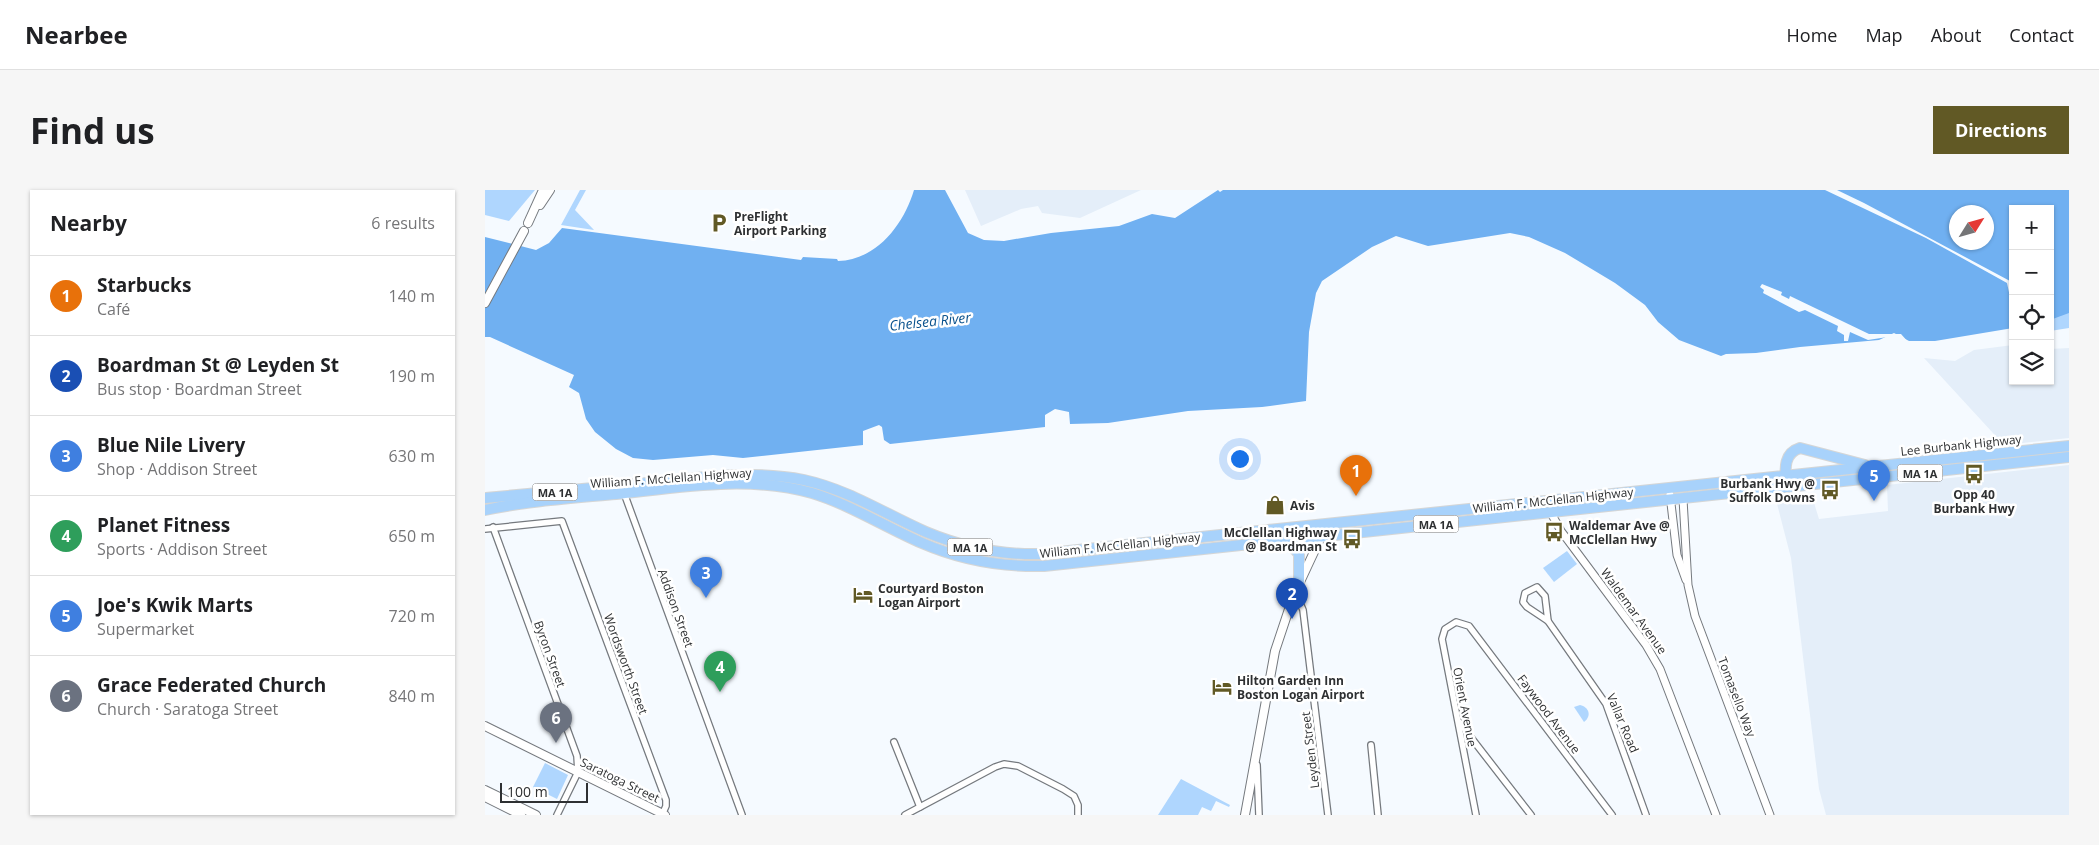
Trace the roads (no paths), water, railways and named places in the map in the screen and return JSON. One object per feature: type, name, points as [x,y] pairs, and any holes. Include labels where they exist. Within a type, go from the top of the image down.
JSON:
[{"type":"highway","name":"Lee Burbank Highway","points":[[1767,478],[2069,446]]},
{"type":"highway","points":[[1787,487],[1786,476],[1789,456],[1800,448],[1810,449],[1871,467]]},
{"type":"highway","name":"Lee Burbank Highway","points":[[1771,489],[2069,457]]},
{"type":"highway","name":"William F. McClellan Highway","points":[[485,498],[729,475],[772,475],[803,480],[845,492],[921,530],[956,543],[987,550],[1024,554],[1067,552],[1767,478]]},
{"type":"highway","name":"William F. McClellan Highway","points":[[485,510],[534,502],[731,484],[786,487],[841,503],[941,550],[972,559],[1003,565],[1059,565],[1771,489]]},
{"type":"highway","points":[[1277,541],[1292,546],[1298,552],[1301,564],[1299,583]]},
{"type":"main road","points":[[485,303],[548,191]]},
{"type":"main road","points":[[1245,815],[1273,658],[1293,597],[1327,524]]},
{"type":"main road","name":"Saratoga Street","points":[[485,726],[663,815]]},
{"type":"main road","points":[[485,790],[536,815]]},
{"type":"main road","points":[[485,797],[521,815]]},
{"type":"street","name":"Tomasello Way","points":[[1669,488],[1677,555],[1688,585],[1699,630],[1771,815]]},
{"type":"street","name":"Addison Street","points":[[623,493],[742,815]]},
{"type":"street","name":"Tomasello Way","points":[[1683,499],[1688,585]]},
{"type":"street","name":"Waldemar Avenue","points":[[1551,513],[1559,528],[1646,645],[1660,669],[1716,815]]},
{"type":"street","name":"Wordsworth Street","points":[[493,527],[562,521],[665,800],[666,806],[663,815]]},
{"type":"street","points":[[485,529],[493,527]]},
{"type":"street","name":"Byron Street","points":[[493,527],[575,749],[578,772]]},
{"type":"street","name":"Vallar Road","points":[[1548,621],[1545,596],[1537,587],[1531,589],[1523,598],[1525,605],[1548,621],[1606,704],[1646,815]]},
{"type":"street","name":"Leyden Street","points":[[1293,597],[1298,601],[1303,610],[1328,815]]},
{"type":"street","name":"Orient Avenue","points":[[1469,626],[1462,622],[1453,623],[1445,629],[1442,637],[1477,815]]},
{"type":"street","name":"Faywood Avenue","points":[[1469,626],[1612,815]]},
{"type":"street","points":[[1458,720],[1531,815]]},
{"type":"street","points":[[894,742],[920,807]]},
{"type":"street","points":[[1371,745],[1378,815]]},
{"type":"street","points":[[1256,754],[1259,815]]},
{"type":"street","points":[[905,815],[995,767],[1010,764],[1022,767],[1070,793],[1078,805],[1078,815]]},
{"type":"street","points":[[557,815],[578,772]]},
{"type":"street","points":[[1248,795],[1258,799]]},
{"type":"water","name":"Chelsea River","points":[[914,190],[945,190],[968,233],[984,240],[1004,241],[1051,233],[1119,226],[1152,214],[1175,218],[1218,190],[1220,192],[1223,190],[2069,190],[2069,313],[2054,319],[2054,205],[2009,205],[2009,329],[1935,341],[1909,341],[1894,333],[1879,340],[1721,356],[1679,340],[1658,322],[1645,305],[1615,283],[1565,253],[1529,237],[1510,233],[1428,246],[1396,236],[1372,247],[1322,281],[1316,293],[1309,332],[1306,401],[1262,407],[1188,411],[1108,423],[1070,424],[1069,412],[1055,409],[1045,415],[1045,427],[890,444],[884,440],[882,427],[879,425],[863,431],[863,445],[743,458],[713,455],[653,460],[633,458],[616,449],[595,432],[586,419],[579,393],[569,387],[574,375],[490,337],[485,337],[485,237],[536,250],[549,243],[562,228],[801,260],[803,257],[837,259],[838,261],[852,259],[877,247],[896,227]]},
{"type":"place","name":"PreFlight Airport Parking","points":[[719,223]]},
{"type":"place","name":"Opp 40 Burbank Hwy","points":[[1974,474]]},
{"type":"place","name":"Burbank Hwy @ Suffolk Downs","points":[[1830,490]]},
{"type":"place","name":"Starbucks","points":[[1356,496]]},
{"type":"place","name":"Joe's Kwik Marts","points":[[1874,501]]},
{"type":"place","name":"Avis","points":[[1275,505]]},
{"type":"place","name":"Waldemar Ave @ McClellan Hwy","points":[[1554,532]]},
{"type":"place","name":"McClellan Highway @ Boardman St","points":[[1352,539]]},
{"type":"place","name":"Courtyard Boston Logan Airport","points":[[863,595]]},
{"type":"place","name":"Blue Nile Livery","points":[[706,598]]},
{"type":"place","name":"Boardman St @ Leyden St","points":[[1292,619]]},
{"type":"place","name":"Hilton Garden Inn Boston Logan Airport","points":[[1222,687]]},
{"type":"place","name":"Planet Fitness","points":[[720,692]]},
{"type":"place","name":"Grace Federated Church","points":[[556,743]]}]
